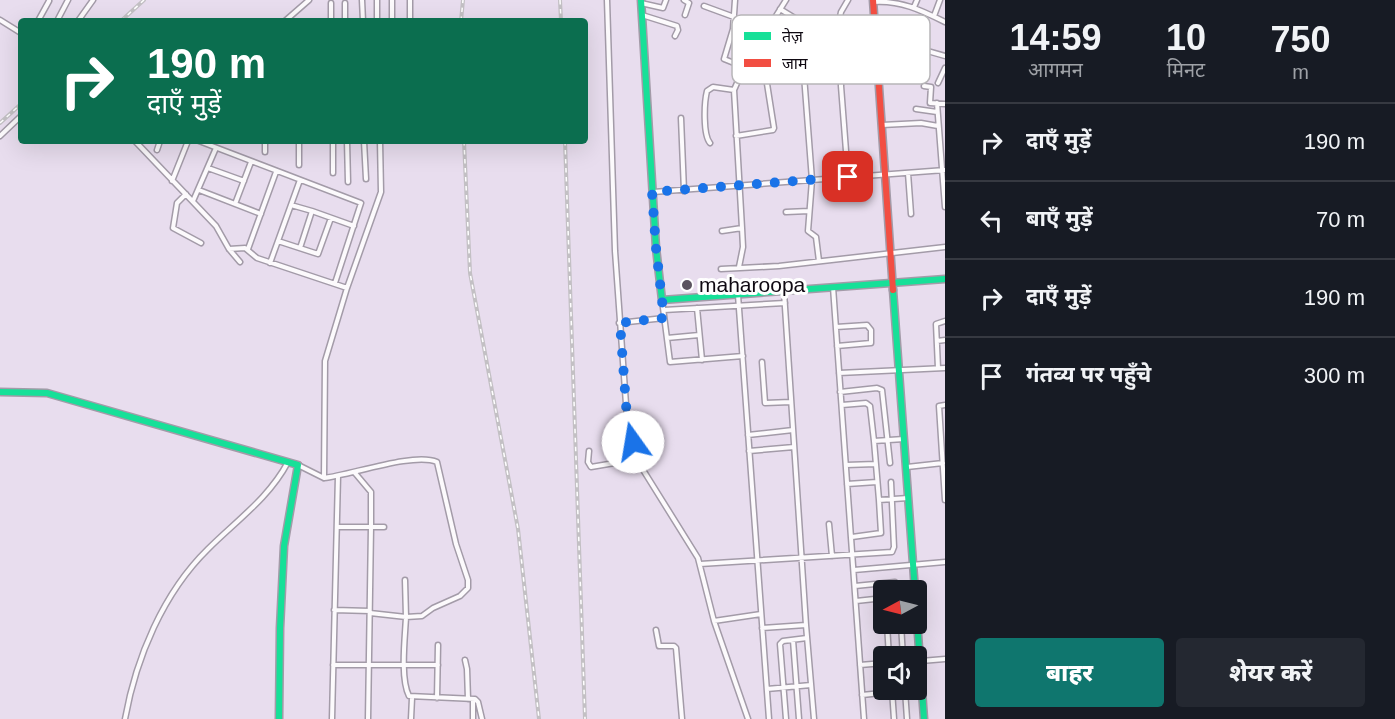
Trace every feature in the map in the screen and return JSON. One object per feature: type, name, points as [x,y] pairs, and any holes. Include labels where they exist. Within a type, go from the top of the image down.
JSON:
[{"type":"street","points":[[59,18],[68,0]]},
{"type":"street","points":[[80,18],[93,0]]},
{"type":"street","points":[[288,18],[309,0]]},
{"type":"street","points":[[362,0],[363,18]]},
{"type":"street","points":[[377,0],[377,18]]},
{"type":"street","points":[[392,0],[393,18]]},
{"type":"street","points":[[410,0],[410,18]]},
{"type":"street","points":[[607,0],[615,251],[627,418],[638,459],[660,499],[696,553],[714,621],[748,719]]},
{"type":"street","points":[[666,0],[663,8],[641,2],[656,248],[670,362],[743,356]]},
{"type":"street","points":[[684,0],[689,3],[685,15]]},
{"type":"street","points":[[734,15],[735,0]]},
{"type":"street","points":[[776,15],[786,0]]},
{"type":"street","points":[[840,15],[848,0]]},
{"type":"street","points":[[914,7],[917,0]]},
{"type":"street","points":[[934,16],[940,0]]},
{"type":"street","points":[[40,18],[49,1]]},
{"type":"street","points":[[873,1],[888,1],[914,7],[945,22]]},
{"type":"street","points":[[331,3],[331,18]]},
{"type":"street","points":[[345,3],[345,18]]},
{"type":"street","points":[[704,6],[732,16]]},
{"type":"street","points":[[780,9],[790,15]]},
{"type":"street","points":[[642,15],[677,26],[675,36]]},
{"type":"street","points":[[0,20],[18,31]]},
{"type":"street","points":[[732,32],[724,59],[732,62]]},
{"type":"street","points":[[930,51],[945,56]]},
{"type":"street","points":[[938,83],[945,68]]},
{"type":"street","points":[[737,84],[734,90],[743,247],[740,267]]},
{"type":"street","points":[[736,136],[767,133],[773,130],[767,84]]},
{"type":"street","points":[[804,84],[812,180],[808,232],[816,239],[819,261]]},
{"type":"street","points":[[841,84],[848,177]]},
{"type":"street","points":[[879,84],[915,580]]},
{"type":"street","points":[[924,86],[931,87],[930,102],[945,104]]},
{"type":"street","points":[[710,143],[707,141],[705,116],[706,91],[713,87],[734,90]]},
{"type":"street","points":[[937,103],[945,207]]},
{"type":"street","points":[[915,109],[938,112]]},
{"type":"street","points":[[681,117],[684,191]]},
{"type":"street","points":[[0,136],[18,119]]},
{"type":"street","points":[[881,125],[921,123],[938,126]]},
{"type":"street","points":[[138,144],[216,226],[229,249],[240,262]]},
{"type":"street","points":[[157,150],[159,144]]},
{"type":"street","points":[[172,181],[187,144]]},
{"type":"street","points":[[206,144],[361,203],[335,283]]},
{"type":"street","points":[[265,144],[265,152]]},
{"type":"street","points":[[299,144],[299,165]]},
{"type":"street","points":[[333,144],[333,173]]},
{"type":"street","points":[[347,144],[348,182]]},
{"type":"street","points":[[364,144],[366,179]]},
{"type":"street","points":[[324,478],[325,361],[347,288],[381,192],[380,144]]},
{"type":"street","points":[[193,201],[216,148]]},
{"type":"street","points":[[235,204],[251,162]]},
{"type":"street","points":[[208,168],[244,181]]},
{"type":"street","points":[[652,192],[943,170]]},
{"type":"street","points":[[248,249],[276,172]]},
{"type":"street","points":[[908,172],[911,214]]},
{"type":"street","points":[[270,263],[300,180]]},
{"type":"street","points":[[199,190],[261,214]]},
{"type":"street","points":[[186,194],[177,203],[173,228],[201,243]]},
{"type":"street","points":[[291,205],[354,226]]},
{"type":"street","points":[[300,248],[312,211]]},
{"type":"street","points":[[786,212],[808,211]]},
{"type":"street","points":[[278,241],[318,254],[331,218]]},
{"type":"street","points":[[722,231],[742,228]]},
{"type":"street","points":[[229,249],[243,247],[248,249],[253,256],[270,263],[347,288]]},
{"type":"street","points":[[721,269],[779,266],[945,247]]},
{"type":"street","points":[[662,300],[945,279]]},
{"type":"street","points":[[833,287],[864,719]]},
{"type":"street","points":[[784,292],[814,719]]},
{"type":"street","points":[[738,295],[769,719]]},
{"type":"street","points":[[664,310],[784,303]]},
{"type":"street","points":[[697,308],[702,360]]},
{"type":"street","points":[[620,323],[664,318]]},
{"type":"street","points":[[938,368],[936,324],[945,321]]},
{"type":"street","points":[[836,327],[867,325],[871,330],[871,343],[837,346]]},
{"type":"street","points":[[667,338],[699,335]]},
{"type":"street","points":[[937,341],[945,340]]},
{"type":"street","points":[[762,362],[765,403],[791,402]]},
{"type":"street","points":[[839,373],[945,368]]},
{"type":"street","points":[[840,392],[878,388],[882,390],[890,463]]},
{"type":"street","points":[[0,392],[47,393],[288,461],[324,478],[414,459],[437,462],[456,544],[468,580],[468,588],[460,596],[422,615],[406,617],[334,610]]},
{"type":"street","points":[[842,405],[868,404],[871,409],[879,500],[881,533],[852,537]]},
{"type":"street","points":[[945,405],[939,406],[945,500]]},
{"type":"street","points":[[748,435],[793,430]]},
{"type":"street","points":[[874,441],[904,439]]},
{"type":"street","points":[[749,451],[794,447]]},
{"type":"street","points":[[589,451],[588,462],[591,467],[638,459]]},
{"type":"street","points":[[125,719],[130,694],[147,642],[171,597],[207,550],[259,501],[288,461]]},
{"type":"street","points":[[907,467],[943,463]]},
{"type":"street","points":[[846,465],[876,464]]},
{"type":"street","points":[[279,719],[284,546],[298,465]]},
{"type":"street","points":[[355,473],[370,490],[368,719]]},
{"type":"street","points":[[332,719],[338,476]]},
{"type":"street","points":[[847,484],[877,482]]},
{"type":"street","points":[[699,564],[757,562],[894,551],[891,482]]},
{"type":"street","points":[[879,500],[908,498]]},
{"type":"street","points":[[829,524],[832,556]]},
{"type":"street","points":[[338,527],[384,527]]},
{"type":"street","points":[[854,570],[945,562]]},
{"type":"street","points":[[405,580],[407,694],[412,698],[471,699],[478,702],[482,719]]},
{"type":"street","points":[[855,586],[873,584]]},
{"type":"street","points":[[856,601],[873,599]]},
{"type":"street","points":[[714,621],[761,614]]},
{"type":"street","points":[[762,628],[806,625]]},
{"type":"street","points":[[656,630],[659,646],[676,648],[682,719]]},
{"type":"street","points":[[786,719],[780,644],[807,638]]},
{"type":"street","points":[[793,640],[799,719]]},
{"type":"street","points":[[437,698],[438,645]]},
{"type":"street","points":[[927,660],[945,659]]},
{"type":"street","points":[[465,660],[473,719]]},
{"type":"street","points":[[860,665],[873,664]]},
{"type":"street","points":[[333,665],[438,665]]},
{"type":"street","points":[[767,689],[812,685]]},
{"type":"street","points":[[862,695],[873,694]]},
{"type":"street","points":[[411,719],[412,698]]},
{"type":"street","points":[[893,700],[894,719]]},
{"type":"street","points":[[906,700],[908,719]]},
{"type":"street","points":[[921,700],[924,719]]},
{"type":"railway","points":[[124,18],[144,0]]},
{"type":"railway","points":[[461,18],[463,0]]},
{"type":"railway","points":[[560,0],[561,18]]},
{"type":"railway","points":[[0,123],[18,107]]},
{"type":"railway","points":[[464,144],[470,273],[518,529],[539,719]]},
{"type":"railway","points":[[565,144],[585,719]]},
{"type":"traffic: fast","points":[[641,0],[656,248],[662,300],[945,279]]},
{"type":"traffic: fast","points":[[893,290],[914,580]]},
{"type":"traffic: fast","points":[[0,392],[47,393],[298,465],[284,546],[279,719]]},
{"type":"traffic: fast","points":[[918,634],[924,719]]},
{"type":"traffic: jam","points":[[873,0],[874,15]]},
{"type":"traffic: jam","points":[[879,84],[893,290]]},
{"type":"place","name":"maharoopa","points":[[687,285]]},
{"type":"route","points":[[633,442],[627,418],[620,323],[664,318],[652,192],[848,177]]}]
